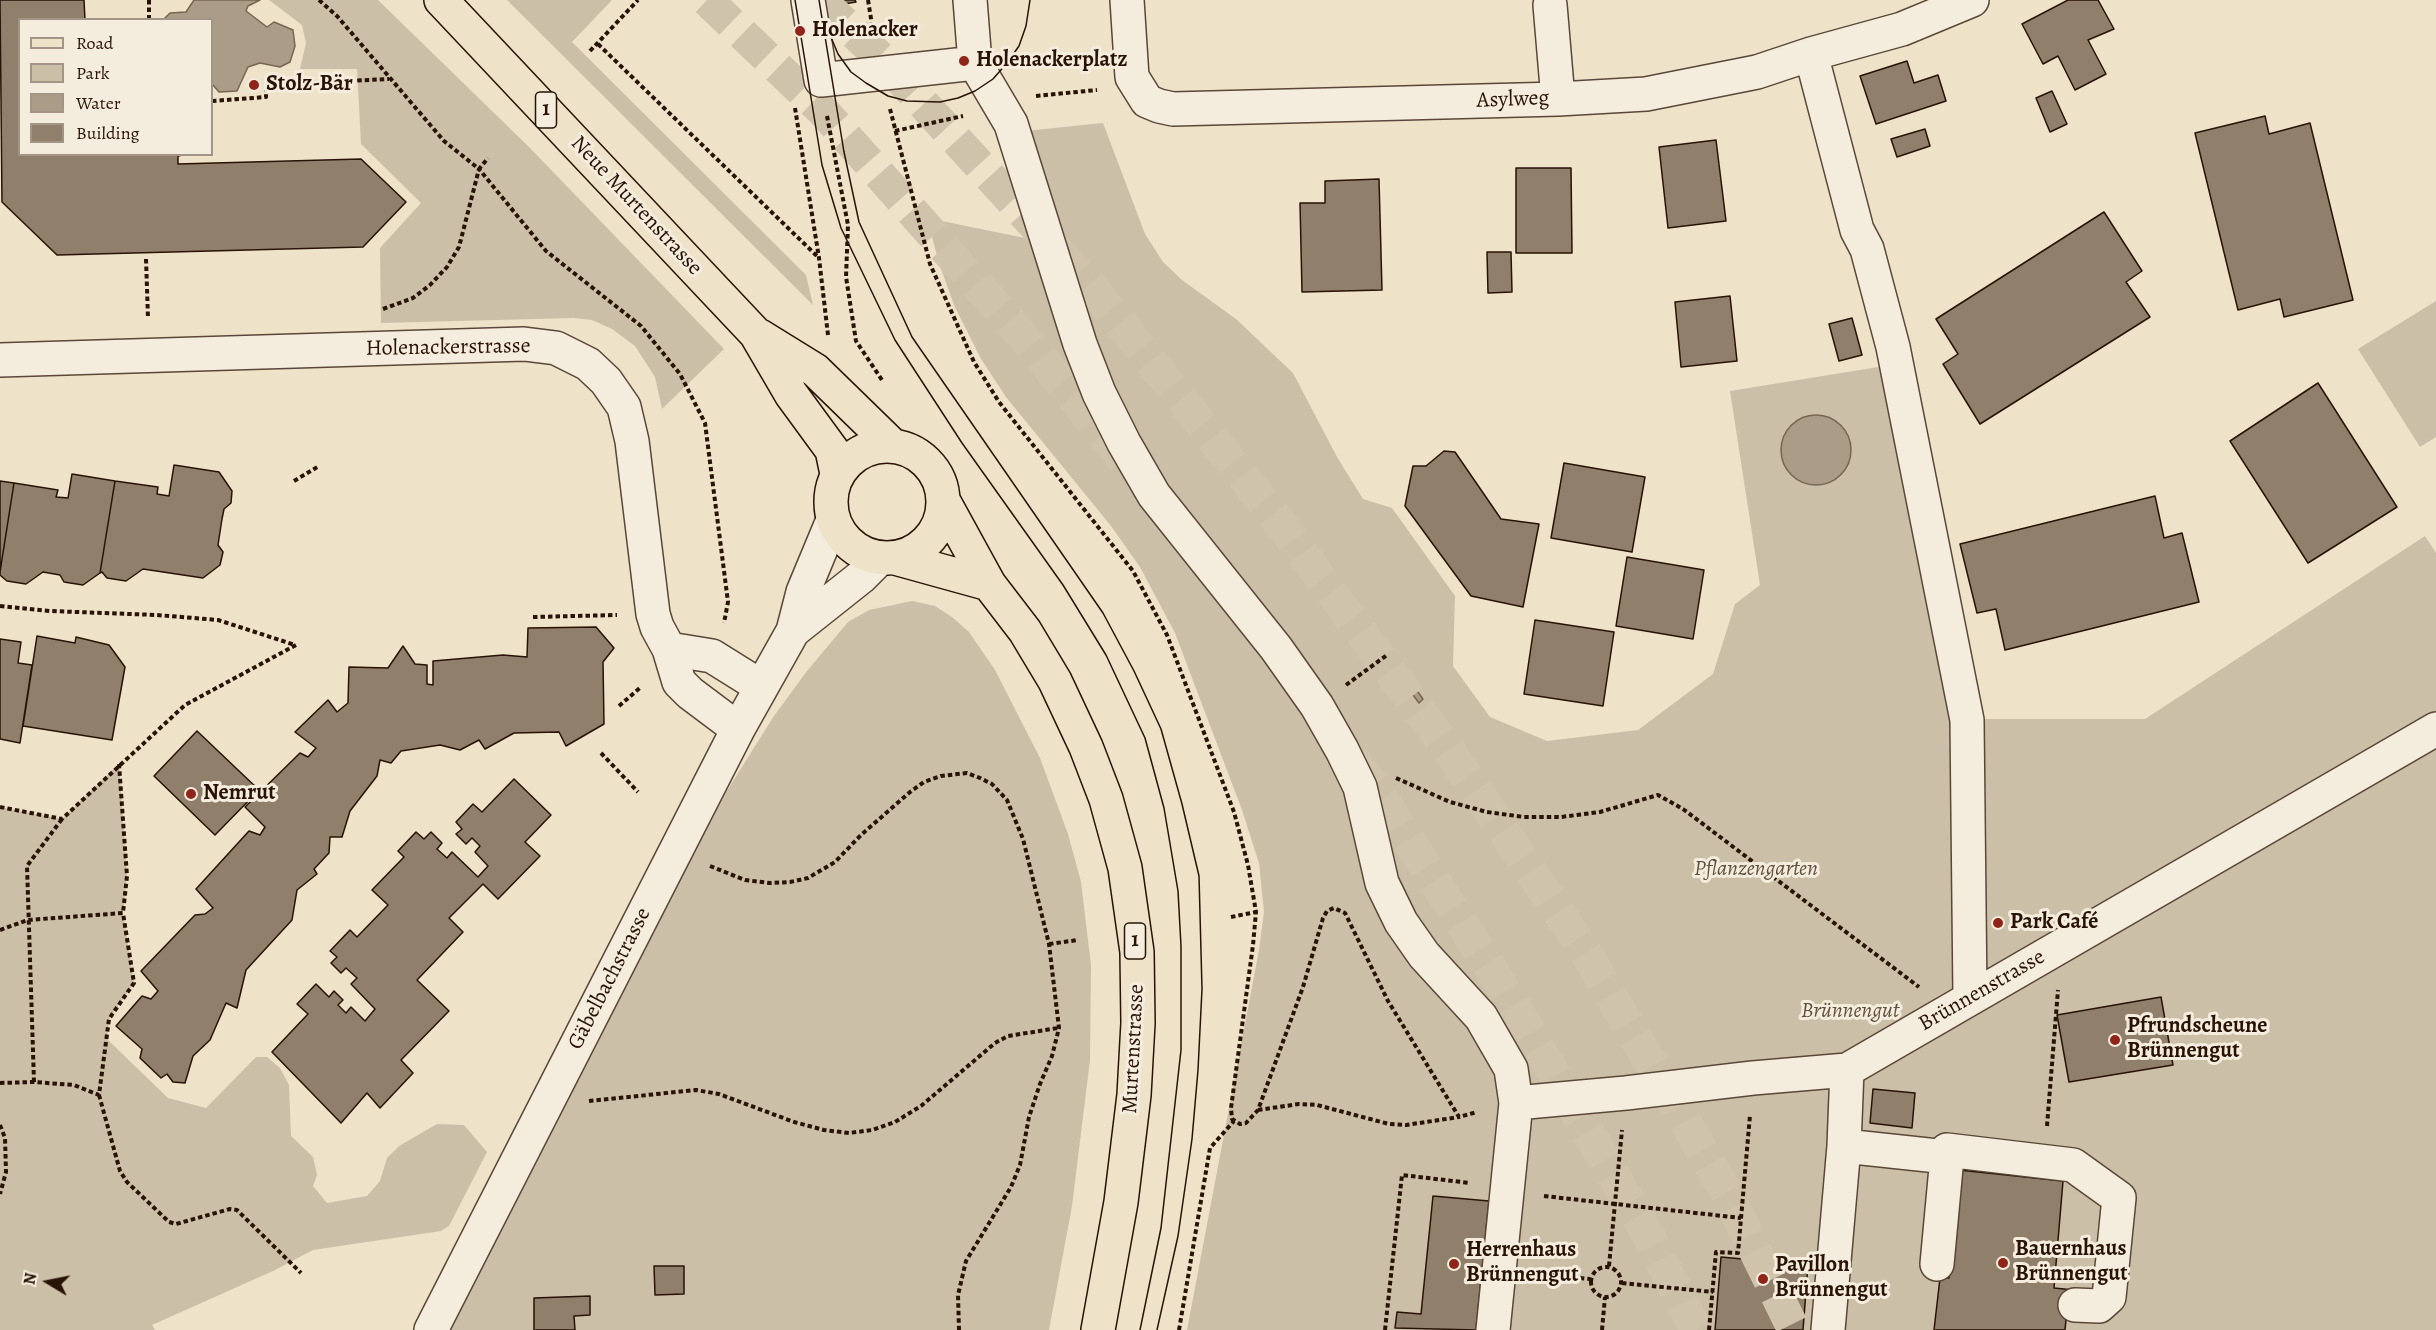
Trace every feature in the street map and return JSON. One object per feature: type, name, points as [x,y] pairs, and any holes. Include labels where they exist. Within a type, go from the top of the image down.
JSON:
[{"type":"main road","name":"Neue Murtenstrasse","points":[[441,0],[756,334],[792,393],[832,450],[837,474]]},
{"type":"main road","name":"Neue Murtenstrasse","points":[[756,334],[815,370],[892,445]]},
{"type":"main road","points":[[888,558],[917,549],[934,533],[941,518],[944,502],[934,470],[908,449],[892,445],[875,446],[859,452],[837,474],[831,489],[830,505],[833,520],[840,534],[851,546],[864,554],[989,584]]},
{"type":"main road","name":"Murtenstrasse","points":[[944,502],[989,584],[1025,631],[1055,681],[1086,747],[1106,798],[1125,867],[1137,952],[1138,1033],[1134,1095],[1121,1202],[1098,1330]]},
{"type":"street","points":[[808,0],[820,80],[975,63]]},
{"type":"street","points":[[970,0],[975,63],[1011,124],[1080,344],[1099,393],[1124,443],[1154,495],[1276,648],[1317,706],[1360,787],[1382,883],[1401,922],[1424,955],[1481,1017],[1511,1069],[1516,1103],[1493,1330]]},
{"type":"street","name":"Asylweg","points":[[1127,0],[1132,77],[1147,100],[1173,109],[1558,99],[1646,94],[1757,72],[1811,54],[1902,29],[1972,0]]},
{"type":"street","points":[[1550,5],[1558,99]]},
{"type":"street","points":[[1811,54],[1857,230],[1868,249],[1893,347],[1967,720],[1960,1004]]},
{"type":"street","name":"Holenackerstrasse","points":[[0,360],[524,344],[556,348],[588,364],[606,381],[624,407],[632,441],[653,614],[657,627],[669,649],[679,682],[738,729]]},
{"type":"street","name":"Gäbelbachstrasse","points":[[431,1330],[760,686],[793,631],[803,592],[833,520]]},
{"type":"street","name":"Gäbelbachstrasse","points":[[793,631],[888,558]]},
{"type":"street","points":[[669,649],[712,656],[760,686]]},
{"type":"street","name":"Brünnenstrasse","points":[[1516,1103],[1626,1094],[1753,1078],[1847,1070],[2436,729]]},
{"type":"street","points":[[1828,1330],[1844,1146],[1847,1070]]},
{"type":"street","points":[[1844,1146],[1947,1157]]},
{"type":"street","points":[[1937,1264],[1947,1150],[2073,1165],[2119,1198],[2109,1297],[2099,1306],[2075,1305]]},
{"type":"path","points":[[149,0],[149,18]]},
{"type":"path","points":[[319,0],[338,16],[444,141],[479,168],[488,158]]},
{"type":"path","points":[[590,51],[638,0]]},
{"type":"path","points":[[598,44],[819,258]]},
{"type":"path","points":[[880,73],[930,264],[974,362],[999,402],[1133,571],[1167,635],[1234,812],[1248,865],[1256,912],[1230,1116],[1240,1124],[1246,1123],[1258,1110],[1303,987],[1323,918],[1327,911],[1334,908],[1345,913],[1388,1001],[1459,1117]]},
{"type":"path","points":[[213,100],[267,97],[266,85],[390,79]]},
{"type":"path","points":[[820,80],[848,225],[846,278],[856,341],[886,387]]},
{"type":"path","points":[[795,107],[827,315],[828,346]]},
{"type":"path","points":[[146,260],[149,355]]},
{"type":"path","points":[[294,481],[319,466]]},
{"type":"path","points":[[0,606],[50,612],[157,615],[218,620],[296,645],[185,705],[118,764],[62,819],[27,866],[34,1082]]},
{"type":"path","points":[[533,617],[621,615]]},
{"type":"path","points":[[1317,706],[1387,655]]},
{"type":"path","points":[[619,706],[648,681]]},
{"type":"path","points":[[601,753],[638,792]]},
{"type":"path","points":[[118,764],[127,876],[123,913],[134,983],[109,1019],[99,1095],[120,1171],[126,1182],[169,1222],[176,1224],[230,1209],[237,1210],[301,1273]]},
{"type":"path","points":[[708,864],[746,880],[771,884],[808,878],[835,862],[888,810],[924,782],[953,773],[967,774],[992,784],[1000,791],[1014,814],[1023,839],[1049,944],[1059,1028],[1052,1056],[1029,1117],[1026,1139],[1015,1176],[998,1211],[966,1261],[957,1295],[959,1330]]},
{"type":"path","points":[[1392,777],[1450,802],[1487,812],[1524,817],[1561,817],[1600,812],[1658,795],[1683,809],[1960,1004]]},
{"type":"path","points":[[0,807],[62,819]]},
{"type":"path","points":[[1231,916],[1256,912]]},
{"type":"path","points":[[0,930],[28,920],[123,913]]},
{"type":"path","points":[[1049,944],[1078,940]]},
{"type":"path","points":[[2044,1162],[2062,944]]},
{"type":"path","points":[[587,1101],[696,1090],[719,1094],[794,1122],[824,1130],[849,1133],[872,1130],[895,1122],[921,1106],[995,1043],[1008,1036],[1059,1028]]},
{"type":"path","points":[[1709,1330],[1716,1252],[1738,1254],[1753,1078]]},
{"type":"path","points":[[0,1083],[34,1082],[74,1085],[99,1095]]},
{"type":"path","points":[[1609,1266],[1626,1094]]},
{"type":"path","points":[[1258,1110],[1299,1104],[1317,1105],[1389,1124],[1406,1125],[1459,1117],[1516,1103]]},
{"type":"path","points":[[1179,1330],[1210,1148],[1234,1121]]},
{"type":"path","points":[[0,1125],[5,1138],[6,1172],[0,1194]]},
{"type":"path","points":[[1385,1330],[1402,1175],[1615,1204],[1741,1218]]},
{"type":"path","points":[[1609,1266],[1620,1274],[1622,1283],[1614,1295],[1605,1297],[1594,1292],[1591,1279],[1599,1268],[1609,1266]]},
{"type":"path","points":[[1499,1270],[1591,1279]]},
{"type":"path","points":[[1622,1283],[1713,1292]]},
{"type":"path","points":[[1602,1330],[1605,1297]]},
{"type":"green space","points":[[269,0],[378,0],[530,148],[724,349],[662,409],[655,377],[635,346],[612,329],[592,320],[573,318],[381,323],[380,248],[421,203],[361,144],[357,69],[300,69],[306,43],[302,25]]},
{"type":"green space","points":[[507,0],[612,0],[572,42],[806,275],[813,305]]},
{"type":"green space","name":"Brünnengut","points":[[1103,123],[1145,234],[1163,262],[1182,280],[1236,319],[1293,373],[1337,457],[1363,499],[1392,508],[1455,596],[1453,666],[1490,717],[1547,741],[1638,730],[1713,674],[1735,604],[1760,585],[1730,391],[1903,363],[1974,719],[2145,719],[2425,536],[2436,553],[2436,1330],[1187,1330],[1259,950],[1264,912],[1259,863],[1242,810],[1175,633],[1140,567],[1111,526],[1006,397],[981,359],[954,305],[939,263],[927,218],[1059,245],[1025,131]]},
{"type":"green space","points":[[2436,301],[2436,437],[2420,447],[2358,349]]},
{"type":"green space","points":[[912,601],[935,606],[952,617],[969,632],[995,670],[1040,758],[1068,834],[1081,882],[1091,965],[1090,1060],[1072,1206],[1049,1330],[450,1330],[689,859],[723,797],[774,716],[807,671],[848,622],[869,610]]},
{"type":"green space","points":[[119,764],[127,876],[123,913],[134,983],[109,1019],[107,1039],[168,1098],[206,1108],[256,1057],[267,1057],[280,1068],[289,1085],[291,1136],[313,1157],[317,1175],[313,1186],[327,1203],[367,1196],[380,1181],[387,1158],[399,1146],[437,1124],[464,1125],[487,1152],[449,1226],[441,1231],[313,1250],[273,1271],[152,1325],[155,1330],[0,1330],[0,807],[62,819]]},
{"type":"water","points":[[194,0],[260,0],[248,6],[246,11],[267,27],[274,22],[293,30],[295,46],[290,62],[280,67],[260,63],[248,67],[237,91],[219,92],[213,85],[213,18],[165,18],[170,13],[186,12]]},
{"type":"water","points":[[1809,415],[1823,415],[1836,420],[1846,430],[1851,450],[1846,470],[1836,480],[1823,485],[1809,485],[1796,480],[1786,470],[1781,457],[1781,443],[1786,430],[1796,420]]},
{"type":"water","points":[[1410,681],[1423,699],[1419,703],[1405,684]]},
{"type":"building","points":[[0,0],[84,0],[85,18],[18,18],[18,156],[178,156],[178,164],[361,159],[406,202],[363,247],[57,255],[2,202]]},
{"type":"building","points":[[831,0],[855,0],[856,2],[832,6]]},
{"type":"building","points":[[2068,0],[2098,0],[2114,29],[2088,40],[2106,74],[2075,90],[2058,56],[2043,64],[2022,24]]},
{"type":"building","points":[[1907,61],[1914,83],[1938,75],[1946,101],[1876,124],[1860,76]]},
{"type":"building","points":[[2052,91],[2067,124],[2050,132],[2036,98]]},
{"type":"building","points":[[2265,116],[2269,134],[2310,123],[2353,300],[2284,317],[2280,299],[2238,310],[2195,133]]},
{"type":"building","points":[[1925,129],[1930,146],[1897,157],[1891,139]]},
{"type":"building","points":[[1716,140],[1726,221],[1668,228],[1659,147]]},
{"type":"building","points":[[1516,168],[1571,168],[1572,253],[1516,253]]},
{"type":"building","points":[[1379,179],[1382,290],[1302,292],[1300,203],[1325,203],[1325,181]]},
{"type":"building","points":[[2104,212],[2142,271],[2126,282],[2150,317],[1980,424],[1943,364],[1958,354],[1936,319]]},
{"type":"building","points":[[1487,252],[1511,252],[1512,292],[1488,293]]},
{"type":"building","points":[[1730,296],[1737,361],[1681,367],[1675,302]]},
{"type":"building","points":[[1852,318],[1862,355],[1839,361],[1829,324]]},
{"type":"building","points":[[2318,383],[2397,507],[2308,563],[2230,441]]},
{"type":"building","points":[[1444,451],[1455,452],[1501,519],[1539,524],[1523,607],[1471,596],[1405,506],[1413,466],[1426,466]]},
{"type":"building","points":[[1564,463],[1645,477],[1632,552],[1551,538]]},
{"type":"building","points":[[174,465],[219,472],[232,491],[231,503],[224,509],[222,519],[218,545],[223,552],[220,565],[203,578],[143,569],[126,581],[107,578],[102,572],[100,573],[115,481],[158,487],[157,494],[169,496]]},
{"type":"building","points":[[72,474],[115,481],[100,573],[83,585],[64,582],[60,575],[43,572],[26,584],[7,581],[0,575],[0,572],[14,483],[58,490],[56,497],[68,498]]},
{"type":"building","points":[[0,481],[14,483],[0,572]]},
{"type":"building","points":[[2155,496],[2164,538],[2182,533],[2199,602],[2005,650],[1996,609],[1977,613],[1960,544]]},
{"type":"building","points":[[1627,557],[1704,570],[1693,639],[1616,626]]},
{"type":"building","points":[[1535,620],[1614,632],[1603,706],[1524,694]]},
{"type":"building","points":[[596,627],[614,648],[603,662],[604,724],[566,746],[559,732],[514,733],[485,749],[479,740],[460,750],[440,745],[401,751],[391,763],[380,760],[377,776],[350,811],[342,837],[330,837],[329,853],[314,869],[317,874],[297,890],[292,920],[246,970],[237,1008],[226,1003],[210,1040],[193,1056],[185,1083],[173,1082],[167,1074],[161,1078],[140,1058],[142,1049],[116,1026],[142,996],[151,999],[158,991],[141,971],[195,915],[205,914],[213,908],[196,889],[249,831],[260,835],[265,827],[245,807],[300,753],[308,757],[316,748],[295,732],[328,700],[337,712],[348,703],[349,667],[388,668],[403,646],[415,664],[427,665],[427,684],[433,685],[433,661],[503,655],[527,657],[528,628]]},
{"type":"building","points":[[37,636],[75,643],[76,637],[109,645],[125,667],[112,740],[23,726]]},
{"type":"building","points":[[0,639],[21,642],[18,663],[32,665],[20,743],[0,739]]},
{"type":"building","points":[[197,731],[259,790],[215,835],[154,776]]},
{"type":"building","points":[[514,779],[551,815],[525,842],[540,856],[498,899],[483,884],[449,918],[463,932],[417,980],[449,1011],[401,1060],[413,1073],[380,1108],[367,1093],[341,1123],[272,1052],[308,1014],[297,1004],[316,984],[329,997],[334,991],[343,1000],[338,1005],[346,1013],[351,1007],[365,1021],[375,1009],[351,984],[357,978],[346,968],[341,973],[331,963],[337,957],[330,951],[350,930],[357,937],[388,905],[372,890],[404,857],[398,851],[416,832],[424,839],[431,832],[442,843],[437,849],[447,858],[452,852],[478,877],[488,866],[475,852],[480,846],[472,838],[466,844],[456,834],[462,829],[456,822],[473,804],[482,812]]},
{"type":"building","name":"Pfrundscheune Brünnengut","points":[[2161,997],[2173,1065],[2069,1082],[2057,1015]]},
{"type":"building","points":[[1873,1089],[1915,1093],[1912,1128],[1870,1123]]},
{"type":"building","name":"Bauernhaus Brünnengut","points":[[1959,1170],[2063,1181],[2054,1288],[2074,1290],[2071,1320],[2066,1320],[2065,1330],[1934,1330],[1940,1278],[1949,1278]]},
{"type":"building","name":"Herrenhaus Brünnengut","points":[[1433,1196],[1489,1201],[1476,1330],[1395,1328],[1397,1312],[1421,1314]]},
{"type":"building","name":"Pavillon Brünnengut","points":[[1721,1257],[1808,1265],[1803,1330],[1715,1330]]},
{"type":"building","points":[[654,1266],[684,1266],[684,1294],[655,1295]]},
{"type":"building","points":[[590,1296],[590,1315],[574,1316],[575,1330],[534,1330],[534,1298]]},
{"type":"tunnel","points":[[707,0],[824,112],[1028,342],[1126,463]]},
{"type":"tunnel","points":[[820,0],[884,61],[1094,290],[1273,514],[1448,749],[1586,953],[1727,1193],[1794,1330]]},
{"type":"tunnel","points":[[1353,759],[1381,797],[1512,1002],[1650,1238],[1696,1330]]},
{"type":"tram line","points":[[795,0],[822,165],[841,228],[895,340],[962,443],[1063,585],[1106,655],[1145,738],[1164,808],[1178,891],[1181,946],[1181,1050],[1161,1228],[1140,1330]]},
{"type":"tram line","points":[[819,0],[844,152],[859,222],[912,337],[1103,613],[1161,729],[1182,804],[1199,876],[1202,989],[1192,1139],[1178,1236],[1157,1330]]},
{"type":"tram line","points":[[830,35],[838,54],[851,72],[866,83],[888,96],[907,101],[940,102],[975,91],[993,79],[1019,46],[1026,26],[1030,0]]},
{"type":"place","name":"Holenacker","points":[[800,31]]},
{"type":"place","name":"Holenackerplatz","points":[[964,61]]},
{"type":"place","name":"Stolz-Bär","points":[[254,85]]},
{"type":"place","name":"Nemrut","points":[[191,794]]},
{"type":"place","name":"Park Café","points":[[1998,923]]},
{"type":"place","name":"Pfrundscheune Brünnengut","points":[[2115,1040]]},
{"type":"place","name":"Bauernhaus Brünnengut","points":[[2003,1263]]},
{"type":"place","name":"Herrenhaus Brünnengut","points":[[1454,1264]]},
{"type":"place","name":"Pavillon Brünnengut","points":[[1763,1279]]},
{"type":"park label","name":"Pflanzengarten","points":[[1756,870]]}]
